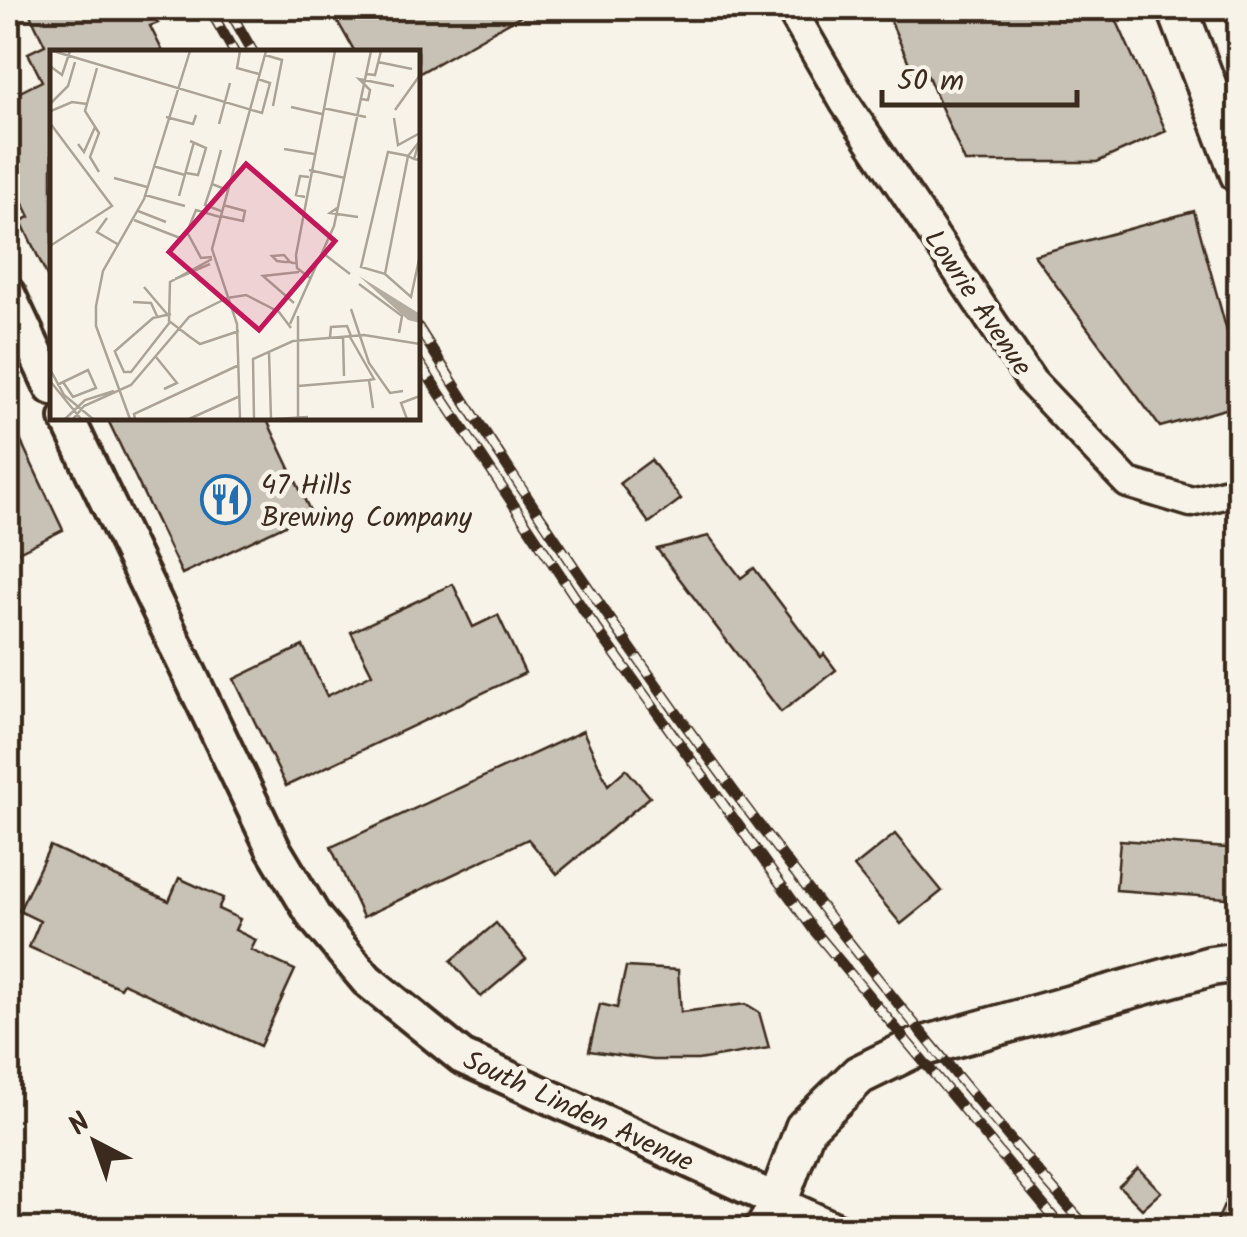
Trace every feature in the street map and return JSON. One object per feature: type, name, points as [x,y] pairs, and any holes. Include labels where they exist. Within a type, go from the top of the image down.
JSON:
[{"type":"main road","points":[[1177,8],[1240,174]]},
{"type":"main road","points":[[769,1215],[805,1128],[859,1075],[910,1050],[1212,966],[1240,962]]},
{"type":"street","name":"Lowrie Avenue","points":[[790,8],[845,104],[1032,382],[1128,483],[1192,502],[1240,490]]},
{"type":"street","points":[[8,294],[50,384]]},
{"type":"street","name":"South Linden Avenue","points":[[67,420],[272,848],[315,918],[367,980],[462,1058],[606,1119],[769,1215]]},
{"type":"street","points":[[769,1215],[841,1230]]},
{"type":"building","points":[[27,8],[149,8],[158,23],[150,26],[162,50],[50,50],[50,282],[21,221],[30,217],[8,171],[8,98],[42,81],[28,53],[45,45]]},
{"type":"building","points":[[330,8],[534,8],[420,73],[420,50],[354,50]]},
{"type":"building","points":[[903,8],[1111,8],[1166,131],[1097,162],[965,162],[923,65],[912,70],[888,15]]},
{"type":"building","points":[[1194,211],[1240,379],[1240,405],[1160,427],[1034,255]]},
{"type":"building","points":[[8,414],[63,530],[8,557]]},
{"type":"building","name":"47 Hills Brewing Company","points":[[108,420],[267,420],[311,513],[182,574]]},
{"type":"building","points":[[651,460],[681,499],[649,523],[620,483]]},
{"type":"building","points":[[709,536],[741,578],[754,568],[821,657],[824,654],[836,670],[781,712],[657,549]]},
{"type":"building","points":[[453,584],[473,627],[498,615],[525,673],[286,786],[234,679],[303,646],[327,696],[372,674],[351,632]]},
{"type":"building","points":[[583,731],[608,785],[626,769],[650,797],[557,874],[528,839],[363,917],[331,847]]},
{"type":"building","points":[[895,834],[942,891],[901,924],[854,867]]},
{"type":"building","points":[[1120,840],[1240,849],[1240,899],[1116,890]]},
{"type":"building","points":[[50,846],[169,901],[179,878],[223,898],[218,909],[240,919],[235,930],[256,940],[251,950],[295,970],[260,1046],[123,983],[120,988],[29,947],[40,921],[19,911]]},
{"type":"building","points":[[496,923],[526,959],[481,997],[451,961]]},
{"type":"building","points":[[626,967],[678,970],[681,1012],[746,1004],[759,1012],[769,1048],[698,1060],[653,1060],[589,1051],[600,1004],[617,1008]]},
{"type":"building","points":[[1138,1168],[1161,1192],[1142,1209],[1119,1186]]},
{"type":"building","points":[[1240,1170],[1240,1230],[1213,1230]]},
{"type":"railway","points":[[209,8],[233,50]]},
{"type":"railway","points":[[228,8],[252,50]]},
{"type":"railway","points":[[420,330],[571,563],[734,792],[907,1015],[1089,1230]]},
{"type":"railway","points":[[420,364],[587,615],[813,929],[1064,1230]]},
{"type":"place","name":"47 Hills Brewing Company","points":[[226,500]]}]
